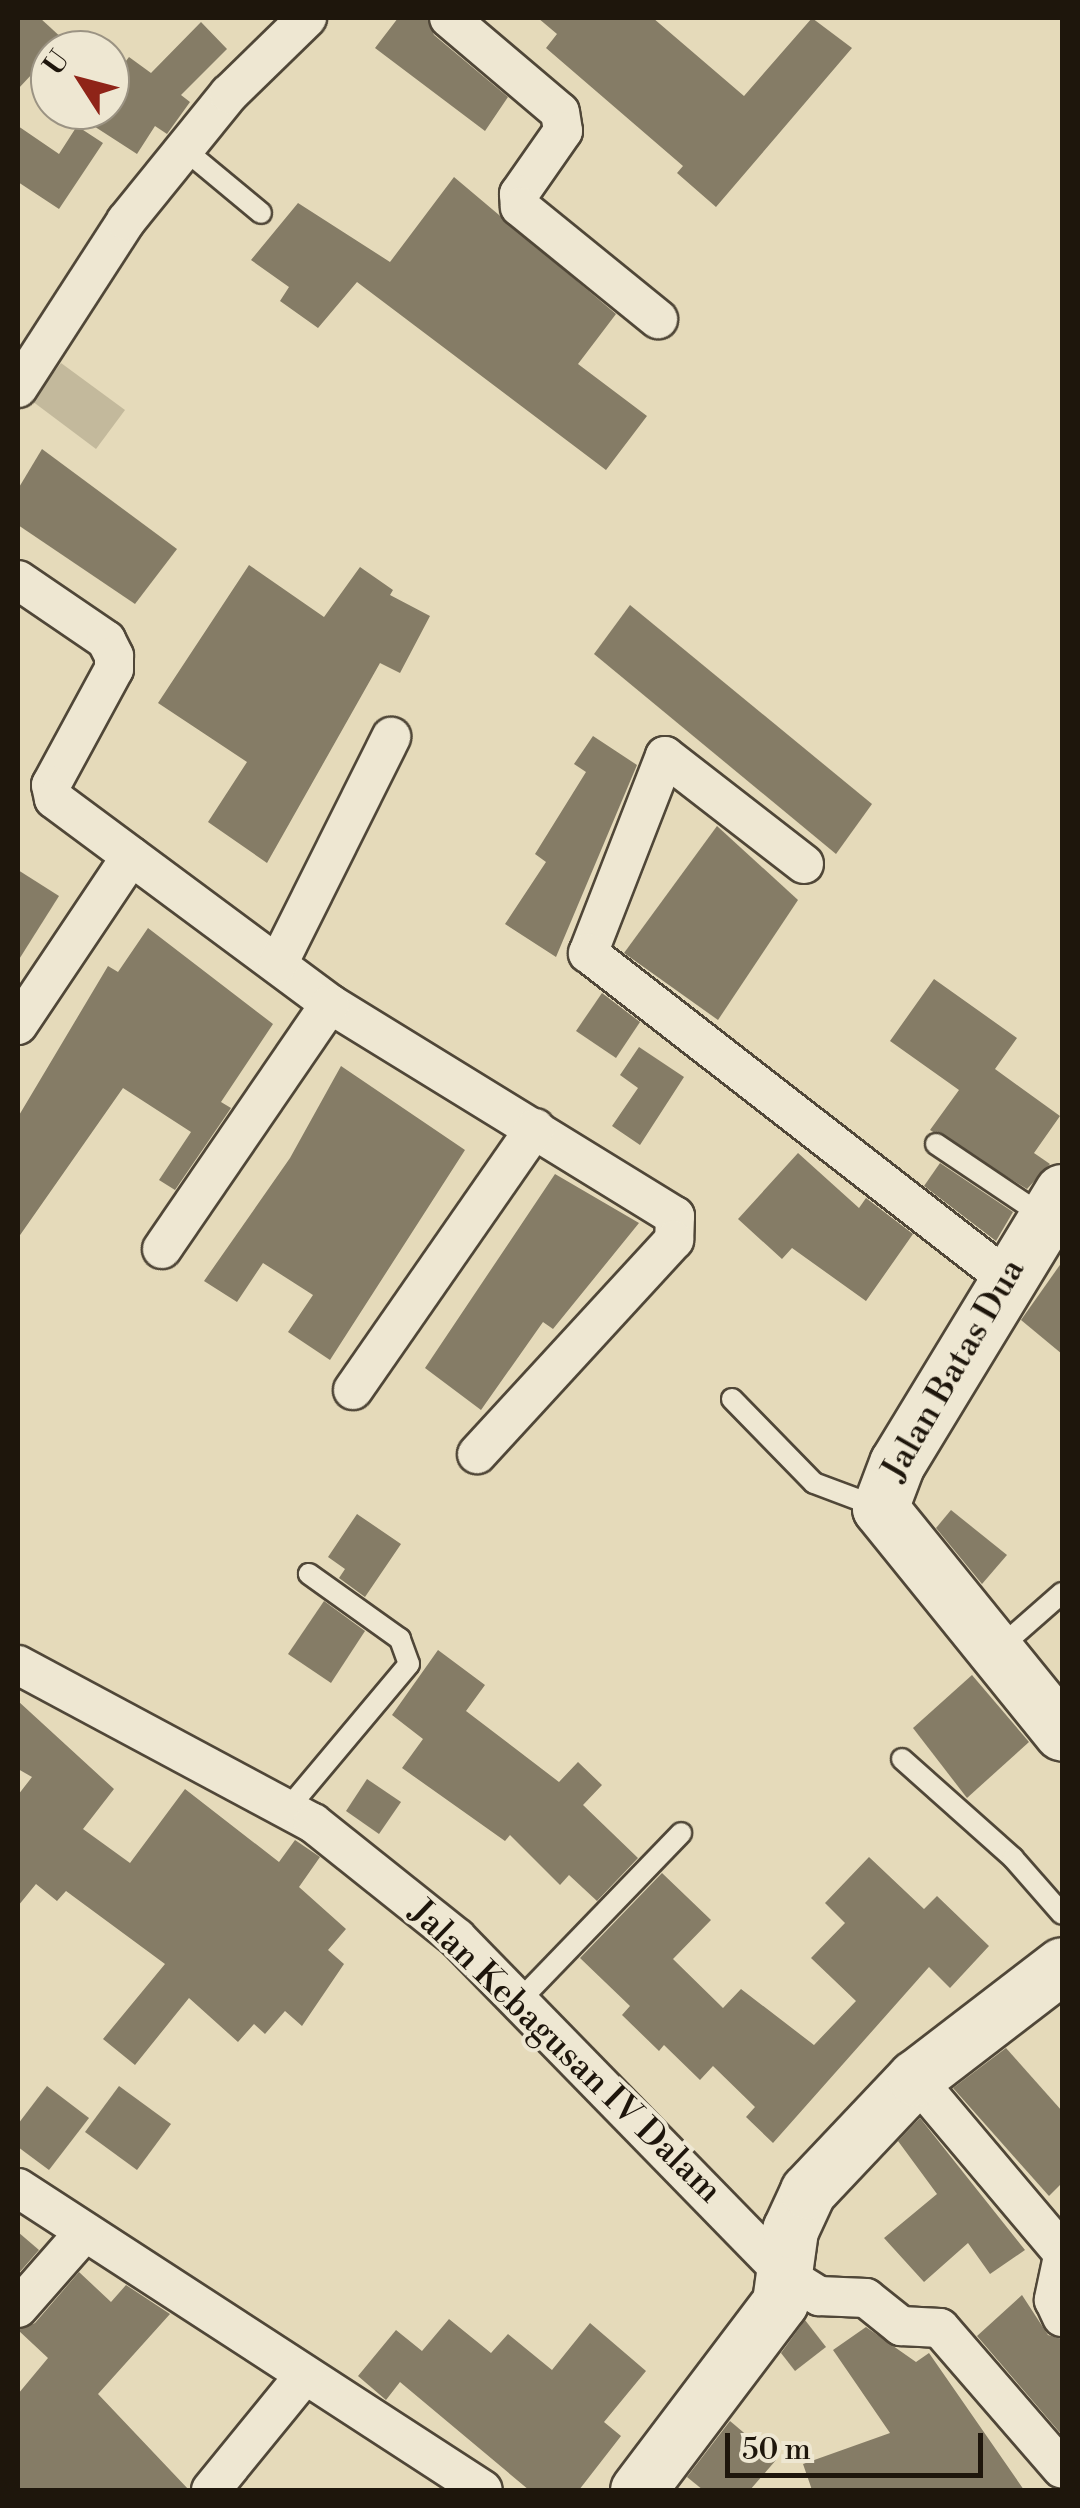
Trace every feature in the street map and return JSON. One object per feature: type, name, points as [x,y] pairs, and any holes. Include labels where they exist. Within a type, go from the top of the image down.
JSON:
[{"type":"street","points":[[18,388],[184,148],[307,18]]},
{"type":"street","points":[[449,18],[560,112],[563,131],[519,194],[520,207],[658,319]]},
{"type":"street","points":[[18,580],[106,640],[114,656],[114,669],[52,785],[54,798],[330,1004],[675,1216],[680,1226],[477,1454]]},
{"type":"street","points":[[278,964],[391,737]]},
{"type":"street","points":[[804,864],[665,756],[588,953],[1005,1276]]},
{"type":"street","points":[[18,1025],[131,856]]},
{"type":"street","points":[[162,1249],[330,1004]]},
{"type":"street","points":[[353,1390],[535,1128]]},
{"type":"street","name":"Jalan Batas Dua","points":[[1054,1204],[1005,1276],[897,1463],[880,1508],[1062,1733]]},
{"type":"street","name":"Jalan Kebagusan IV Dalam","points":[[18,1666],[290,1806],[457,1938],[788,2276]]},
{"type":"street","points":[[638,2490],[766,2323],[788,2276],[790,2230],[808,2191],[915,2078],[1062,1965]]},
{"type":"street","points":[[915,2078],[1062,2252]]},
{"type":"street","points":[[18,2188],[482,2490]]},
{"type":"street","points":[[18,2308],[84,2233]]},
{"type":"street","points":[[1062,2261],[1054,2300],[1062,2317]]},
{"type":"street","points":[[788,2276],[820,2296],[866,2298],[901,2326],[940,2328],[1062,2469]]},
{"type":"street","points":[[211,2490],[304,2376]]},
{"type":"lane","points":[[184,148],[261,213]]},
{"type":"lane","points":[[936,1144],[1054,1204]]},
{"type":"lane","points":[[732,1399],[814,1483],[880,1508]]},
{"type":"lane","points":[[290,1806],[410,1664],[400,1639],[309,1574]]},
{"type":"lane","points":[[994,1652],[1062,1593]]},
{"type":"lane","points":[[902,1760],[1014,1858],[1062,1914]]},
{"type":"lane","points":[[520,2000],[681,1834]]},
{"type":"shaded area","points":[[61,363],[125,410],[96,449],[32,401]]},
{"type":"building","points":[[18,18],[40,18],[53,30],[30,30],[30,76],[18,89]]},
{"type":"building","points":[[398,18],[427,18],[434,35],[508,97],[485,131],[375,48]]},
{"type":"building","points":[[538,18],[653,18],[744,96],[812,18],[852,48],[716,207],[677,173],[683,166],[546,48],[557,34]]},
{"type":"building","points":[[201,22],[227,49],[181,95],[190,102],[167,134],[155,126],[137,154],[100,130],[130,130],[130,58],[151,73]]},
{"type":"building","points":[[18,126],[59,154],[74,130],[83,130],[103,143],[59,209],[18,182]]},
{"type":"building","points":[[454,177],[616,314],[578,364],[647,416],[606,470],[357,282],[318,328],[280,301],[289,287],[251,260],[298,203],[390,262]]},
{"type":"building","points":[[42,449],[177,549],[135,604],[18,525],[18,489]]},
{"type":"building","points":[[249,565],[324,617],[360,567],[393,590],[390,595],[430,616],[400,673],[380,663],[267,863],[208,822],[247,762],[158,703]]},
{"type":"building","points":[[630,605],[872,804],[836,854],[594,654]]},
{"type":"building","points":[[593,736],[637,765],[556,957],[505,924],[546,862],[535,854],[586,772],[574,764]]},
{"type":"building","points":[[717,826],[798,900],[718,1020],[624,953]]},
{"type":"building","points":[[18,870],[59,896],[18,961]]},
{"type":"building","points":[[148,928],[273,1024],[221,1102],[231,1108],[175,1190],[159,1180],[191,1132],[123,1088],[18,1238],[18,1117],[108,966],[118,972]]},
{"type":"building","points":[[934,979],[1017,1038],[995,1069],[1060,1116],[1034,1153],[1050,1164],[1027,1189],[930,1130],[959,1090],[890,1041]]},
{"type":"building","points":[[602,993],[640,1022],[616,1058],[576,1031]]},
{"type":"building","points":[[639,1047],[684,1077],[640,1145],[612,1126],[638,1088],[620,1075]]},
{"type":"building","points":[[341,1066],[465,1150],[330,1360],[288,1332],[313,1295],[263,1263],[237,1302],[204,1281],[290,1158]]},
{"type":"building","points":[[798,1153],[859,1208],[866,1198],[913,1234],[866,1301],[792,1248],[782,1259],[738,1219]]},
{"type":"building","points":[[940,1163],[1013,1212],[996,1241],[924,1186]]},
{"type":"building","points":[[555,1174],[639,1223],[553,1329],[543,1322],[481,1410],[425,1368]]},
{"type":"building","points":[[1062,1262],[1062,1354],[1021,1320]]},
{"type":"building","points":[[951,1510],[1007,1555],[982,1584],[936,1528]]},
{"type":"building","points":[[357,1514],[401,1544],[365,1597],[339,1578],[345,1569],[328,1557]]},
{"type":"building","points":[[324,1601],[365,1631],[331,1683],[288,1654]]},
{"type":"building","points":[[438,1650],[485,1685],[466,1711],[559,1782],[578,1762],[602,1785],[583,1805],[638,1858],[597,1901],[569,1875],[560,1885],[510,1835],[505,1841],[402,1768],[423,1739],[392,1715]]},
{"type":"building","points":[[972,1675],[1029,1742],[967,1798],[913,1728]]},
{"type":"building","points":[[18,1701],[114,1789],[83,1829],[130,1863],[185,1789],[279,1862],[295,1840],[320,1857],[299,1887],[346,1929],[328,1950],[344,1964],[302,2026],[285,2011],[265,2034],[254,2024],[238,2042],[189,1998],[135,2065],[103,2039],[165,1964],[66,1891],[57,1901],[36,1884],[18,1906],[18,1795],[32,1777],[18,1769]]},
{"type":"building","points":[[367,1779],[401,1802],[379,1834],[346,1811]]},
{"type":"building","points":[[869,1857],[924,1909],[937,1896],[989,1946],[950,1988],[929,1967],[773,2143],[746,2117],[755,2107],[713,2066],[700,2080],[664,2045],[659,2051],[622,2015],[630,2006],[580,1958],[662,1873],[711,1920],[673,1959],[723,2008],[741,1989],[814,2045],[856,2001],[811,1958],[845,1923],[825,1903]]},
{"type":"building","points":[[1006,2048],[1062,2111],[1062,2183],[1049,2196],[953,2088]]},
{"type":"building","points":[[47,2086],[89,2118],[49,2170],[18,2147],[18,2124]]},
{"type":"building","points":[[119,2086],[171,2124],[137,2170],[85,2132]]},
{"type":"building","points":[[920,2118],[1025,2250],[990,2274],[968,2243],[924,2282],[884,2238],[937,2194],[898,2141]]},
{"type":"building","points":[[18,2232],[39,2250],[18,2274]]},
{"type":"building","points":[[79,2272],[111,2302],[126,2285],[170,2314],[98,2394],[189,2490],[18,2490],[18,2394],[48,2358],[18,2330],[35,2323]]},
{"type":"building","points":[[1022,2295],[1048,2335],[1062,2339],[1062,2435],[977,2336]]},
{"type":"building","points":[[449,2319],[491,2353],[508,2334],[552,2370],[590,2323],[646,2371],[604,2422],[621,2436],[579,2490],[529,2490],[400,2382],[386,2400],[358,2376],[396,2330],[422,2351]]},
{"type":"building","points":[[805,2320],[826,2347],[795,2371],[781,2353]]},
{"type":"building","points":[[866,2327],[916,2362],[929,2353],[1024,2490],[812,2490],[803,2464],[890,2433],[833,2350]]},
{"type":"building","points":[[730,2421],[776,2460],[750,2490],[703,2490],[687,2477]]}]
